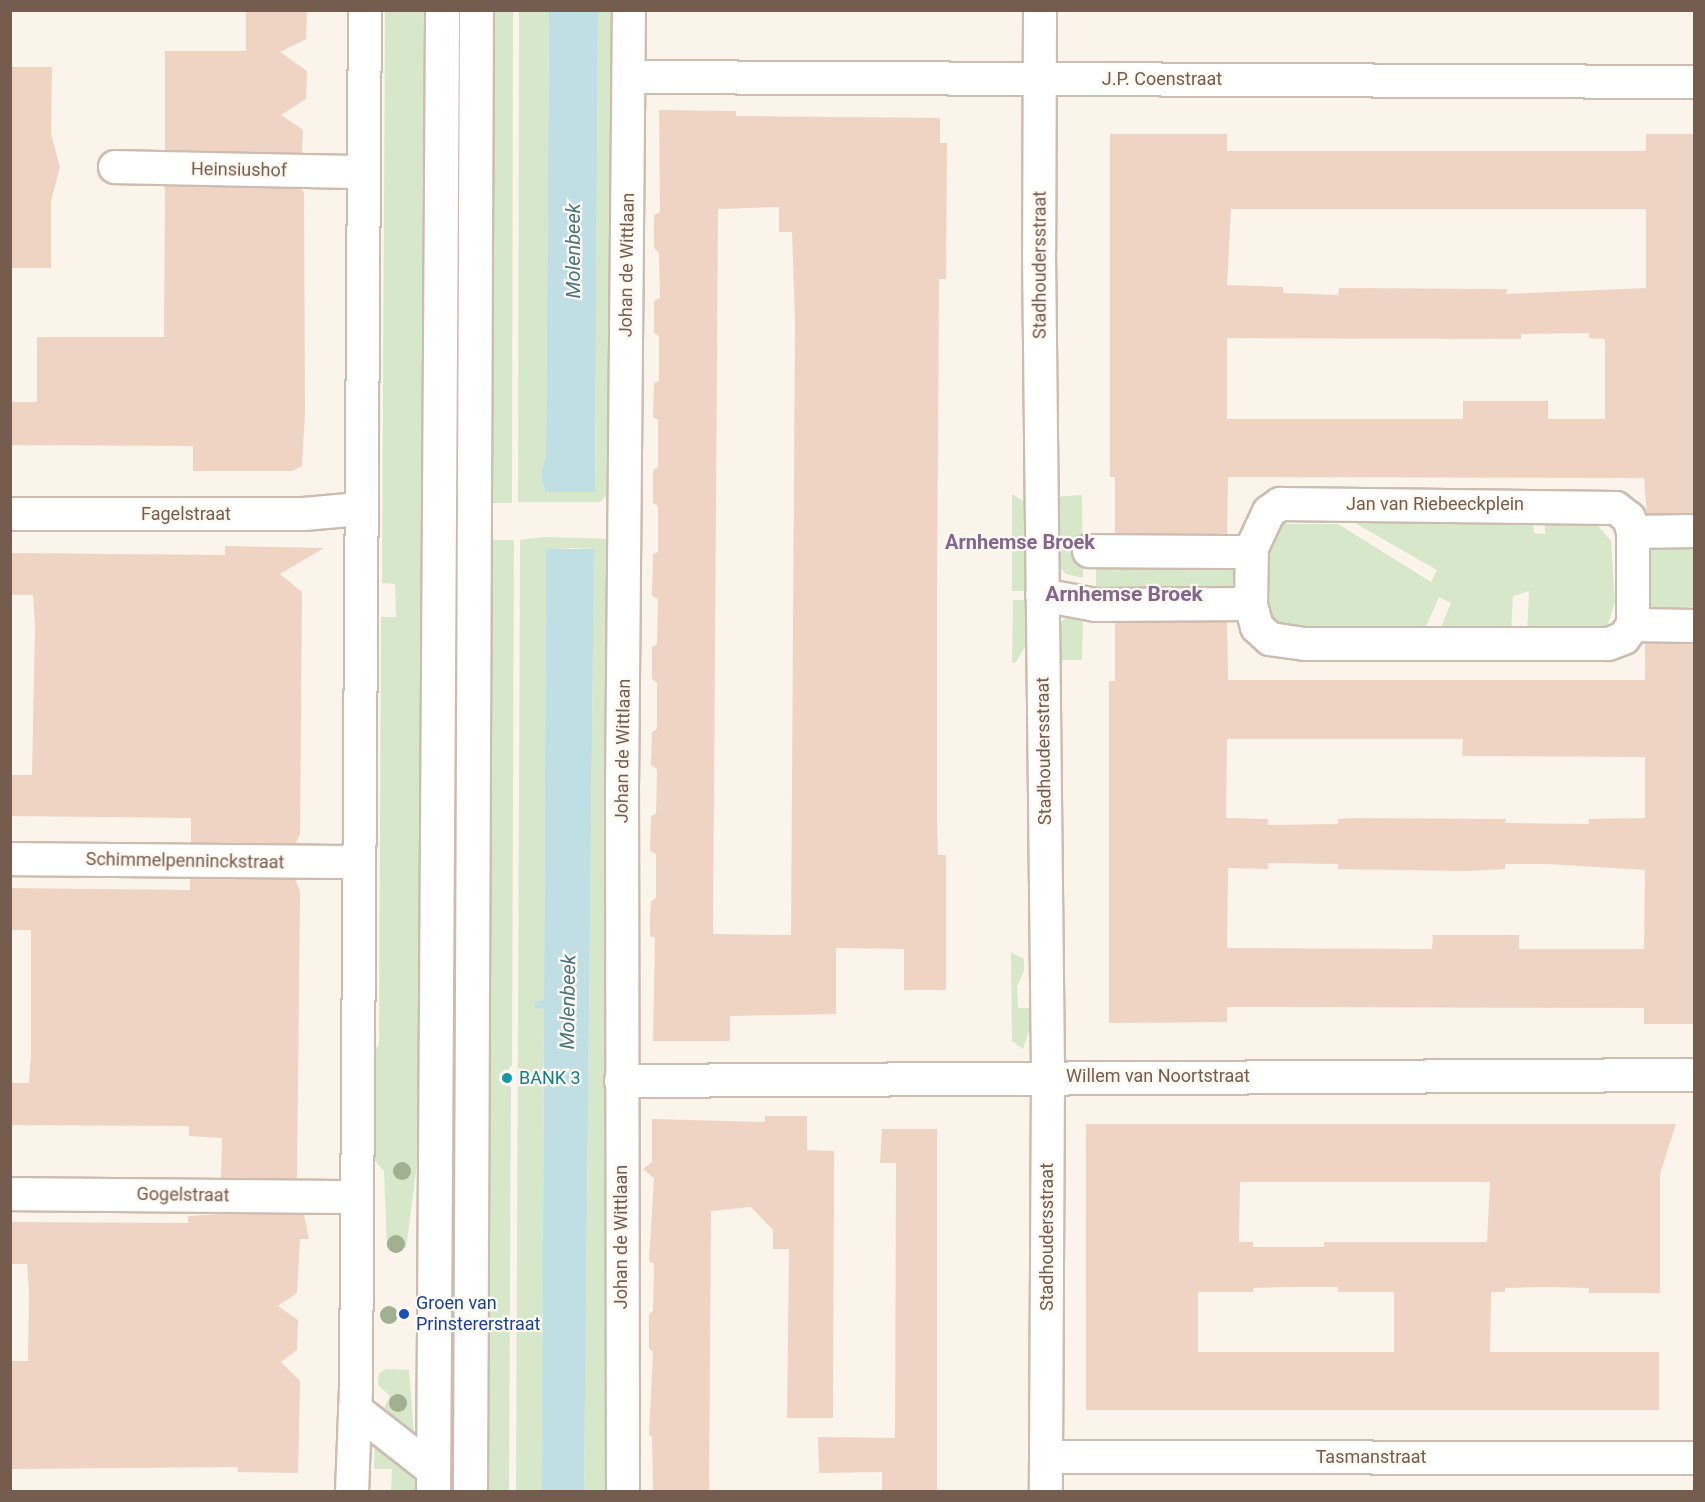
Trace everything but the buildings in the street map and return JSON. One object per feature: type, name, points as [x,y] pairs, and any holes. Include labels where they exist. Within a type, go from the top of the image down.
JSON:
[{"type":"main road","points":[[433,1481],[442,10]]},
{"type":"main road","points":[[470,1491],[476,10]]},
{"type":"street","points":[[352,1491],[355,1409],[365,10]]},
{"type":"street","name":"Johan de Wittlaan","points":[[623,1491],[621,1081],[629,10]]},
{"type":"street","name":"Stadhoudersstraat","points":[[1040,10],[1042,594],[1048,1076],[1046,1491]]},
{"type":"street","name":"J.P. Coenstraat","points":[[630,77],[1695,82]]},
{"type":"street","name":"Heinsiushof","points":[[116,167],[363,172]]},
{"type":"street","name":"Jan van Riebeeckplein","points":[[1633,532],[1629,518],[1616,508],[1596,505],[1280,504],[1269,512],[1252,552],[1251,604],[1257,627],[1270,639],[1286,644],[1608,644],[1624,638],[1633,625]]},
{"type":"street","name":"Fagelstraat","points":[[10,514],[304,514],[360,509]]},
{"type":"street","points":[[1695,531],[1633,532],[1633,625],[1695,626]]},
{"type":"street","points":[[1089,551],[1252,552]]},
{"type":"street","points":[[1042,594],[1096,605],[1251,604]]},
{"type":"street","name":"Schimmelpenninckstraat","points":[[10,859],[359,862]]},
{"type":"street","name":"Willem van Noortstraat","points":[[621,1081],[1048,1076],[1695,1075]]},
{"type":"street","name":"Gogelstraat","points":[[10,1194],[356,1197]]},
{"type":"street","points":[[355,1409],[433,1481]]},
{"type":"street","name":"Tasmanstraat","points":[[1047,1457],[1695,1458]]},
{"type":"green space","points":[[385,11],[431,11],[425,1104],[406,1248],[387,1248],[384,1171],[366,1151],[368,1057],[379,1045],[381,617],[396,617],[395,584],[382,583]]},
{"type":"green space","points":[[483,11],[513,11],[512,503],[481,503]]},
{"type":"green space","points":[[519,11],[549,11],[546,454],[541,475],[545,492],[573,492],[595,491],[598,11],[617,11],[615,487],[600,502],[518,502]]},
{"type":"green space","points":[[1012,494],[1031,506],[1031,591],[1012,591]]},
{"type":"green space","points":[[1082,495],[1083,578],[1066,574],[1056,563],[1054,497]]},
{"type":"green space","points":[[1545,522],[1598,526],[1611,541],[1615,602],[1606,630],[1527,636],[1529,591],[1513,596],[1511,635],[1438,634],[1451,603],[1439,597],[1423,633],[1279,631],[1269,616],[1270,539],[1284,524],[1338,524],[1431,582],[1437,570],[1355,523],[1533,523],[1534,533],[1545,534]]},
{"type":"green space","points":[[544,537],[615,539],[607,1491],[584,1491],[594,549],[573,548],[546,550],[544,1001],[535,1002],[536,1008],[544,1009],[542,1491],[516,1492],[520,540]]},
{"type":"green space","points":[[1645,537],[1694,537],[1694,620],[1646,620]]},
{"type":"green space","points":[[447,540],[459,542],[458,1491],[444,1492]]},
{"type":"green space","points":[[481,540],[514,540],[512,1065],[503,1076],[511,1088],[509,1491],[481,1492]]},
{"type":"green space","points":[[1096,558],[1235,559],[1235,590],[1096,589]]},
{"type":"green space","points":[[1013,600],[1030,600],[1030,638],[1016,662],[1012,663]]},
{"type":"green space","points":[[1072,612],[1083,613],[1082,660],[1054,660],[1055,628]]},
{"type":"green space","points":[[1011,952],[1024,959],[1024,971],[1017,986],[1018,1008],[1029,1008],[1029,1031],[1023,1049],[1012,1041]]},
{"type":"green space","points":[[386,1369],[409,1370],[414,1433],[384,1408],[390,1396],[378,1385],[379,1373]]},
{"type":"green space","points":[[375,1433],[413,1470],[419,1491],[391,1491],[392,1469],[374,1469]]},
{"type":"water","name":"Molenbeek","points":[[549,11],[598,11],[595,492],[545,492],[541,475],[546,454]]},
{"type":"water","name":"Molenbeek","points":[[546,549],[594,549],[584,1492],[542,1491],[544,1009],[535,1008],[535,1002],[544,1000]]},
{"type":"place","name":"BANK 3","points":[[507,1078]]},
{"type":"place","name":"Groen van Prinstererstraat","points":[[404,1314]]},
{"type":"district","name":"Arnhemse Broek","points":[[1020,542]]},
{"type":"district","name":"Arnhemse Broek","points":[[1124,594]]}]
